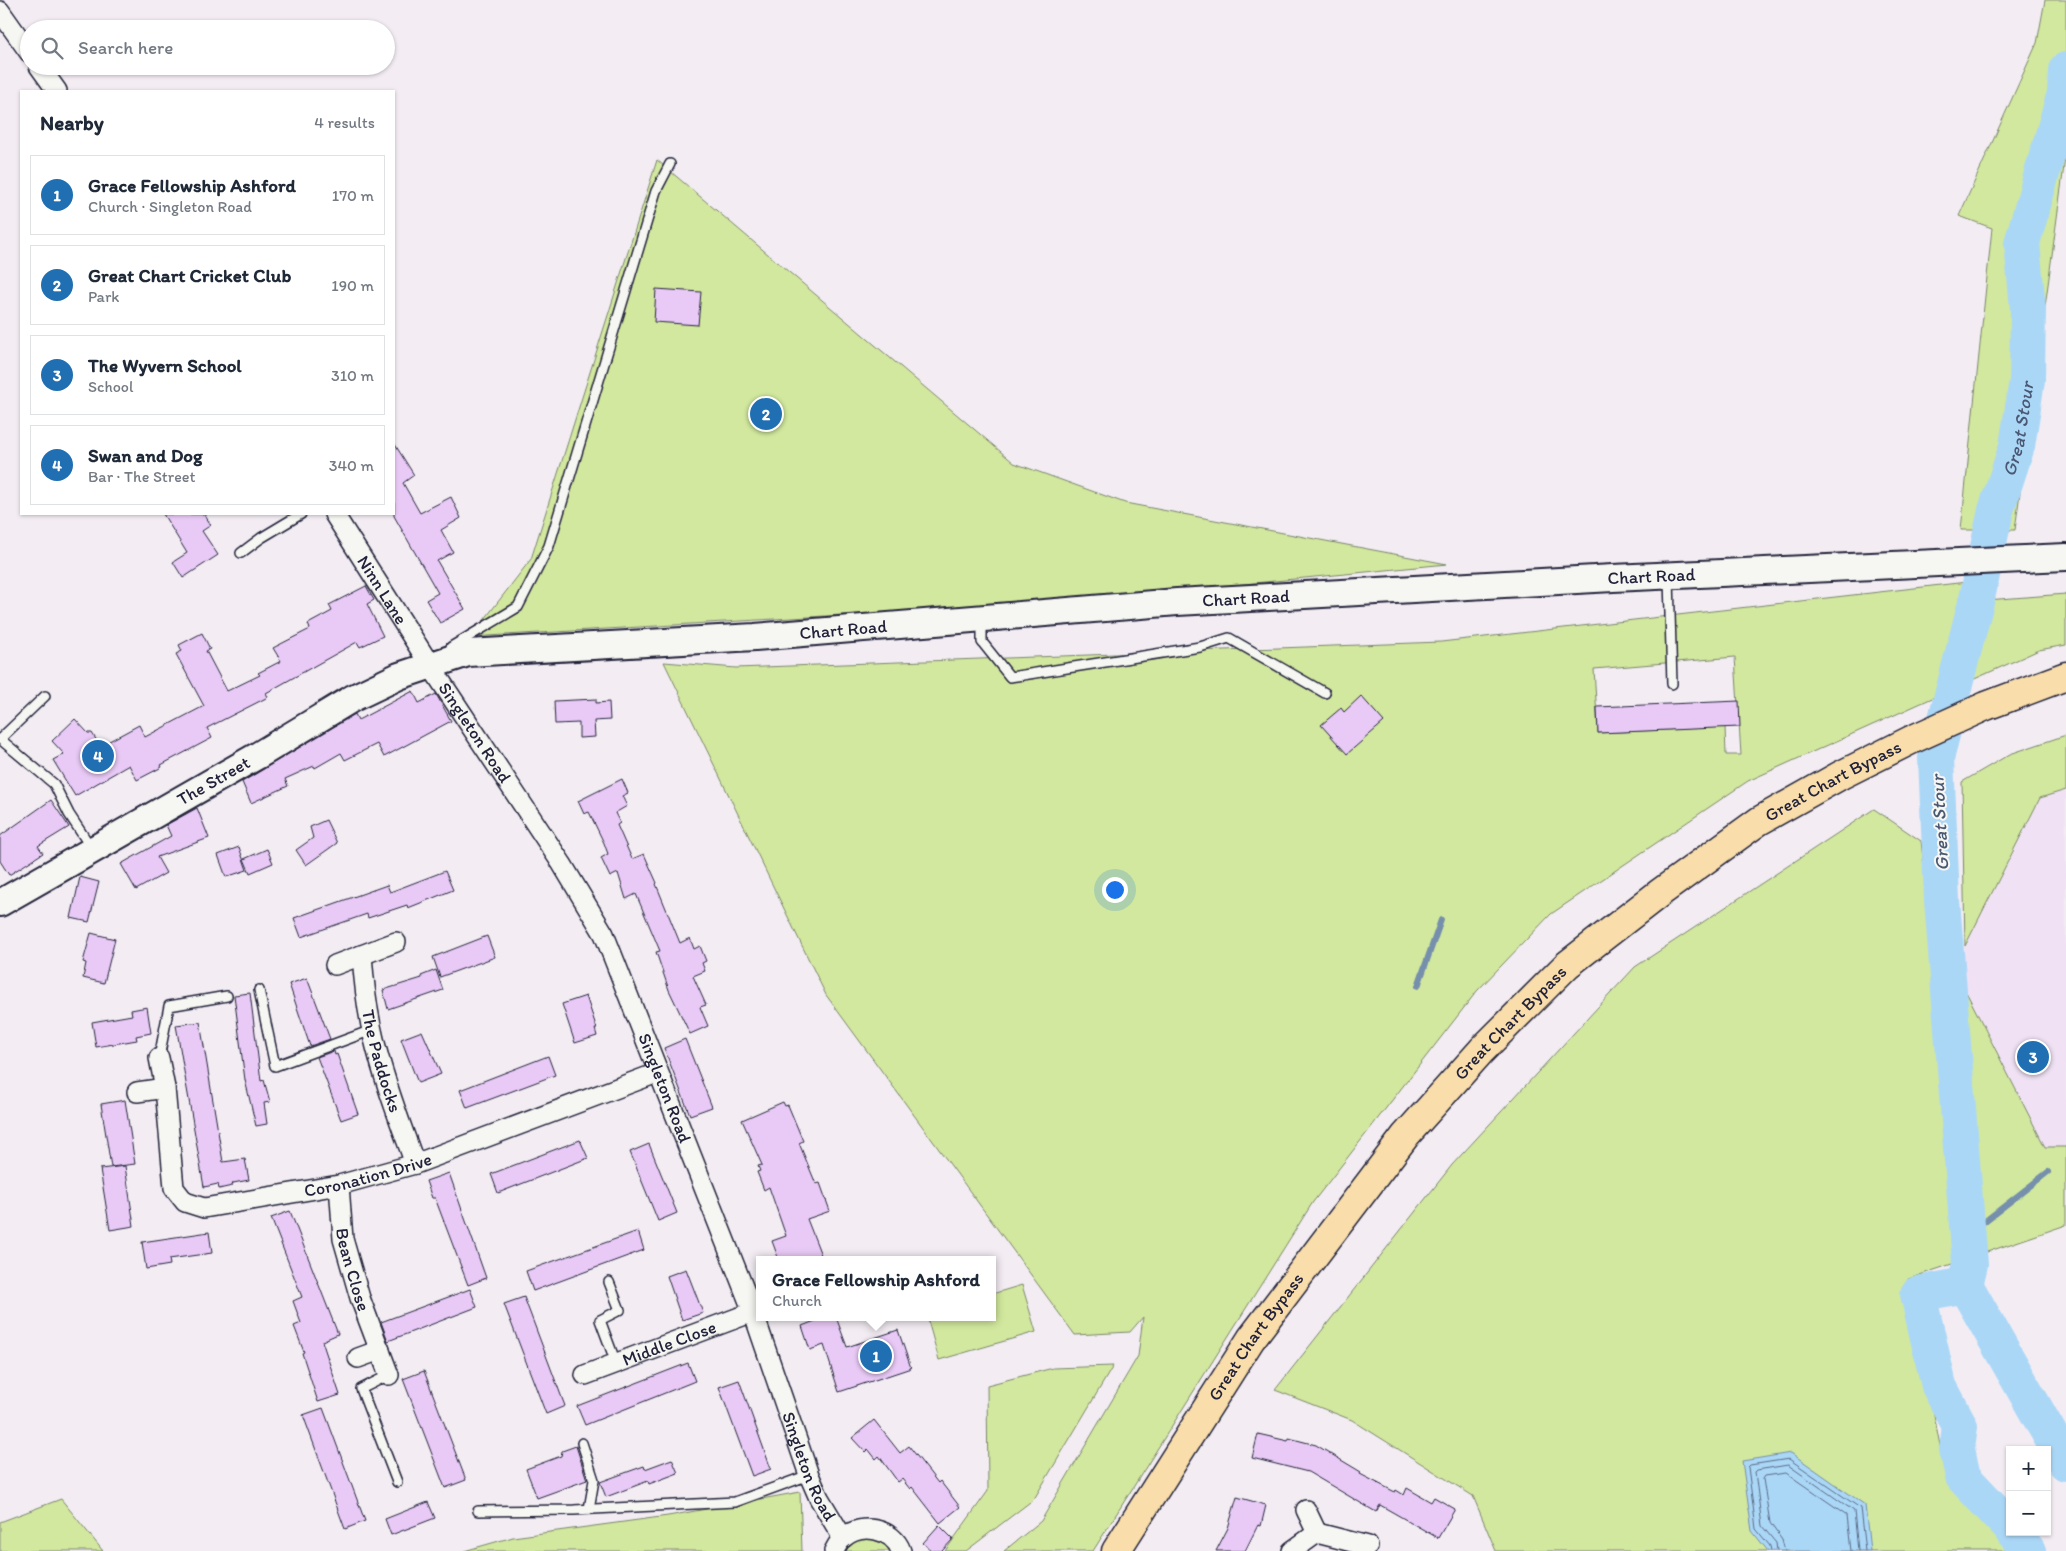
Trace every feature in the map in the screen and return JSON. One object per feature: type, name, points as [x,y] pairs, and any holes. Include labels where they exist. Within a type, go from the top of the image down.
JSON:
[{"type":"main road","name":"Great Chart Bypass","points":[[1116,1551],[1250,1339],[1406,1135],[1482,1050],[1567,965],[1661,892],[1759,821],[1841,775],[1911,740],[1986,706],[2066,676]]},
{"type":"street","points":[[0,11],[20,39]]},
{"type":"street","points":[[45,75],[56,90]]},
{"type":"street","name":"Ninn Lane","points":[[335,515],[430,665]]},
{"type":"street","name":"Chart Road","points":[[430,665],[468,653],[755,637],[1187,601],[2066,556]]},
{"type":"street","name":"The Street","points":[[0,903],[257,756],[353,698],[399,676],[430,665]]},
{"type":"street","name":"Singleton Road","points":[[430,665],[562,864],[604,934],[657,1073],[756,1321]]},
{"type":"street","points":[[335,964],[396,942]]},
{"type":"street","name":"The Paddocks","points":[[362,955],[366,997],[372,1030],[387,1086],[414,1164]]},
{"type":"street","name":"Coronation Drive","points":[[158,1058],[165,1088],[174,1188],[185,1202],[204,1208],[339,1185],[414,1164],[657,1073]]},
{"type":"street","points":[[137,1092],[165,1088]]},
{"type":"street","name":"Bean Close","points":[[339,1185],[343,1239],[360,1298],[389,1375]]},
{"type":"street","name":"Middle Close","points":[[585,1374],[753,1312]]},
{"type":"street","name":"Singleton Road","points":[[756,1321],[809,1475],[838,1544],[857,1530],[876,1530],[894,1539],[901,1551]]},
{"type":"street","points":[[358,1358],[380,1350]]},
{"type":"street","points":[[1306,1510],[1317,1533]]},
{"type":"street","points":[[1317,1533],[1368,1546]]},
{"type":"street","points":[[1292,1551],[1317,1533]]},
{"type":"lane","points":[[430,665],[439,654],[518,608],[550,546],[656,191],[670,164]]},
{"type":"lane","points":[[241,553],[261,538],[299,515]]},
{"type":"lane","points":[[1669,575],[1672,684]]},
{"type":"lane","points":[[982,619],[982,642],[1010,677],[1200,647],[1229,638],[1325,693]]},
{"type":"lane","points":[[44,696],[0,739],[54,784],[69,814],[92,849]]},
{"type":"lane","points":[[259,990],[275,1066],[372,1030]]},
{"type":"lane","points":[[158,1058],[169,1006],[227,996]]},
{"type":"lane","points":[[609,1282],[620,1310],[600,1320],[616,1364]]},
{"type":"lane","points":[[389,1375],[362,1389],[397,1482]]},
{"type":"lane","points":[[582,1443],[594,1480],[589,1508]]},
{"type":"lane","points":[[478,1511],[574,1510],[735,1502],[809,1475]]},
{"type":"shaded area","points":[[2066,790],[2066,1147],[2045,1147],[1954,968],[2040,798]]},
{"type":"green space","points":[[2045,0],[2066,0],[2066,151],[2015,530],[1961,530],[1992,228],[1959,216],[2037,43]]},
{"type":"green space","points":[[657,160],[1014,463],[1125,503],[1447,564],[1061,602],[471,637],[531,559]]},
{"type":"green space","points":[[1967,582],[1986,600],[2066,594],[2066,645],[2039,650],[1748,781],[1551,914],[1477,991],[1313,1202],[1093,1551],[1004,1551],[1041,1521],[1138,1356],[1143,1317],[1130,1332],[1075,1335],[826,995],[664,662],[736,668],[1441,642]],"holes":[[[1735,657],[1741,755],[1726,755],[1725,727],[1598,733],[1594,669]]]},
{"type":"green space","points":[[2066,735],[2066,790],[2040,798],[1965,946],[1962,782],[2010,754]]},
{"type":"green space","points":[[1874,809],[1921,841],[1935,965],[1954,968],[2045,1147],[2066,1147],[2066,1225],[1908,1279],[1941,1451],[1955,1489],[1977,1508],[2008,1551],[1496,1551],[1473,1496],[1352,1420],[1275,1390],[1452,1165],[1635,967]]},
{"type":"green space","points":[[1022,1285],[1036,1332],[939,1360],[928,1321],[996,1321],[996,1293]]},
{"type":"green space","points":[[1113,1366],[1034,1499],[966,1551],[945,1551],[988,1491],[987,1385],[1053,1368]]},
{"type":"green space","points":[[800,1492],[802,1551],[464,1551],[513,1537],[668,1516]]},
{"type":"green space","points":[[61,1499],[103,1551],[0,1551],[0,1522]]},
{"type":"green space","points":[[867,1537],[881,1540],[892,1551],[845,1551],[853,1542]]},
{"type":"water","points":[[1791,1453],[1865,1505],[1870,1551],[1768,1551],[1752,1531],[1742,1461]]},
{"type":"building","points":[[656,289],[701,292],[698,325],[654,322]]},
{"type":"building","points":[[395,445],[414,475],[403,483],[420,513],[451,497],[461,518],[441,530],[453,552],[437,561],[465,609],[440,623],[426,600],[438,593],[394,516]]},
{"type":"building","points":[[164,515],[205,515],[211,525],[202,531],[218,555],[183,578],[173,562],[187,553]]},
{"type":"building","points":[[366,586],[374,600],[367,604],[383,636],[360,647],[357,642],[266,693],[268,697],[207,728],[212,738],[137,780],[129,765],[75,796],[53,760],[64,754],[52,741],[75,719],[88,733],[92,733],[100,746],[139,725],[145,737],[204,706],[176,654],[182,651],[179,645],[202,633],[210,649],[206,651],[227,691],[260,675],[258,673],[281,661],[273,648],[310,629],[308,624],[332,611],[329,605]]},
{"type":"building","points":[[413,691],[419,703],[436,694],[451,721],[384,757],[377,744],[345,760],[341,753],[315,768],[314,766],[285,779],[288,786],[251,803],[242,782],[355,714],[358,720]]},
{"type":"building","points":[[1361,696],[1384,722],[1347,754],[1321,725],[1341,708],[1344,712]]},
{"type":"building","points":[[596,699],[596,703],[609,702],[610,720],[594,721],[595,737],[579,738],[579,723],[555,724],[554,701]]},
{"type":"building","points":[[1739,701],[1740,727],[1598,733],[1597,707]]},
{"type":"building","points":[[622,779],[628,793],[622,796],[627,806],[615,813],[620,823],[617,825],[632,859],[644,854],[680,943],[690,938],[694,949],[700,946],[706,961],[702,963],[705,971],[693,976],[706,1005],[700,1007],[708,1026],[690,1034],[669,990],[656,952],[660,951],[636,894],[626,899],[618,873],[610,877],[601,858],[608,854],[604,843],[589,812],[584,814],[578,801]]},
{"type":"building","points":[[51,800],[69,827],[38,846],[43,853],[9,875],[0,861],[0,836]]},
{"type":"building","points":[[197,808],[209,838],[157,857],[166,873],[136,890],[121,864],[171,836],[166,825]]},
{"type":"building","points":[[326,820],[337,843],[306,865],[296,850],[313,838],[310,827]]},
{"type":"building","points":[[239,847],[247,870],[226,877],[218,855]]},
{"type":"building","points":[[267,849],[273,863],[250,873],[244,859]]},
{"type":"building","points":[[445,871],[453,890],[408,908],[407,905],[368,918],[367,914],[301,937],[294,918],[387,885],[390,892]]},
{"type":"building","points":[[80,877],[99,882],[89,922],[71,918]]},
{"type":"building","points":[[91,933],[115,939],[104,983],[83,978],[86,963],[83,962]]},
{"type":"building","points":[[487,936],[495,957],[440,977],[433,957]]},
{"type":"building","points":[[436,970],[443,990],[388,1009],[383,990],[422,978],[421,976]]},
{"type":"building","points":[[307,978],[330,1039],[310,1046],[289,984]]},
{"type":"building","points":[[250,993],[261,1081],[264,1080],[270,1102],[264,1103],[267,1124],[256,1126],[245,1080],[234,995]]},
{"type":"building","points":[[586,996],[597,1029],[595,1029],[597,1036],[575,1043],[562,1004]]},
{"type":"building","points":[[147,1007],[151,1033],[136,1036],[137,1040],[96,1047],[92,1022],[132,1015],[131,1010]]},
{"type":"building","points":[[200,1022],[223,1162],[245,1159],[249,1180],[233,1183],[232,1186],[219,1189],[218,1184],[204,1187],[176,1025]]},
{"type":"building","points":[[422,1031],[441,1074],[418,1083],[401,1039]]},
{"type":"building","points":[[685,1039],[712,1107],[690,1115],[664,1048]]},
{"type":"building","points":[[334,1051],[335,1055],[337,1054],[358,1114],[341,1120],[317,1057]]},
{"type":"building","points":[[548,1056],[555,1075],[467,1108],[460,1090]]},
{"type":"building","points":[[125,1100],[135,1164],[111,1167],[101,1104]]},
{"type":"building","points":[[783,1102],[785,1106],[788,1105],[803,1141],[799,1143],[816,1184],[820,1183],[830,1211],[807,1219],[821,1256],[778,1256],[772,1241],[786,1236],[769,1187],[764,1190],[757,1172],[760,1171],[758,1166],[762,1165],[742,1120]]},
{"type":"building","points":[[580,1140],[588,1158],[498,1193],[491,1174]]},
{"type":"building","points":[[649,1144],[677,1213],[658,1221],[630,1152]]},
{"type":"building","points":[[125,1166],[134,1226],[110,1230],[100,1169]]},
{"type":"building","points":[[449,1173],[486,1278],[468,1285],[435,1198],[432,1198],[426,1181]]},
{"type":"building","points":[[290,1211],[338,1334],[322,1341],[340,1395],[318,1402],[302,1353],[304,1352],[294,1326],[301,1323],[293,1301],[302,1297],[271,1218]]},
{"type":"building","points":[[638,1231],[644,1250],[533,1291],[526,1271]]},
{"type":"building","points":[[209,1232],[212,1253],[169,1259],[170,1265],[146,1269],[142,1242]]},
{"type":"building","points":[[686,1269],[703,1313],[682,1320],[667,1276]]},
{"type":"building","points":[[470,1289],[477,1307],[388,1341],[381,1322]]},
{"type":"building","points":[[524,1297],[565,1406],[546,1414],[504,1304]]},
{"type":"building","points":[[815,1321],[837,1321],[847,1347],[898,1330],[911,1368],[839,1392],[824,1345],[810,1350],[802,1326]]},
{"type":"building","points":[[688,1363],[695,1381],[585,1425],[577,1406]]},
{"type":"building","points":[[424,1371],[466,1480],[445,1488],[403,1379]]},
{"type":"building","points":[[739,1380],[771,1469],[752,1476],[719,1387]]},
{"type":"building","points":[[323,1408],[365,1521],[345,1529],[303,1415]]},
{"type":"building","points":[[874,1420],[900,1453],[909,1446],[960,1507],[940,1523],[912,1487],[910,1489],[902,1479],[898,1482],[879,1456],[876,1459],[868,1449],[865,1452],[852,1438]]},
{"type":"building","points":[[1258,1434],[1288,1441],[1289,1438],[1316,1445],[1361,1472],[1360,1474],[1395,1492],[1396,1490],[1404,1495],[1407,1488],[1431,1502],[1434,1497],[1455,1509],[1438,1538],[1380,1505],[1376,1512],[1308,1472],[1252,1458]]},
{"type":"building","points":[[576,1446],[587,1480],[537,1498],[526,1469],[561,1456],[562,1451]]},
{"type":"building","points":[[672,1459],[678,1473],[649,1484],[648,1481],[606,1497],[600,1482],[644,1466],[645,1469]]},
{"type":"building","points":[[1237,1497],[1266,1505],[1261,1526],[1258,1525],[1245,1551],[1216,1551],[1228,1528]]},
{"type":"building","points":[[428,1502],[435,1518],[391,1535],[385,1519]]},
{"type":"building","points":[[939,1525],[953,1539],[942,1551],[932,1551],[923,1543]]},
{"type":"waterway","name":"Great Stour","points":[[2006,1523],[1963,1477],[1957,1449],[1960,1426],[1939,1386],[1918,1294],[1965,1285],[1970,1264],[1942,900],[1936,758],[1977,598],[1996,510],[2017,446],[2027,380],[2028,309],[2022,243],[2065,93],[2066,70]]},
{"type":"waterway","points":[[1418,986],[1441,920]]},
{"type":"waterway","points":[[1970,1264],[1971,1232],[2048,1172]]},
{"type":"waterway","points":[[1965,1285],[2066,1463]]},
{"type":"waterway","name":"Great Stour","points":[[2017,1536],[2028,1551]]},
{"type":"place","name":"Great Chart Cricket Club","points":[[766,414]]},
{"type":"place","name":"Swan and Dog","points":[[98,756]]},
{"type":"place","name":"The Wyvern School","points":[[2033,1057]]},
{"type":"place","name":"Grace Fellowship Ashford","points":[[876,1356]]}]
